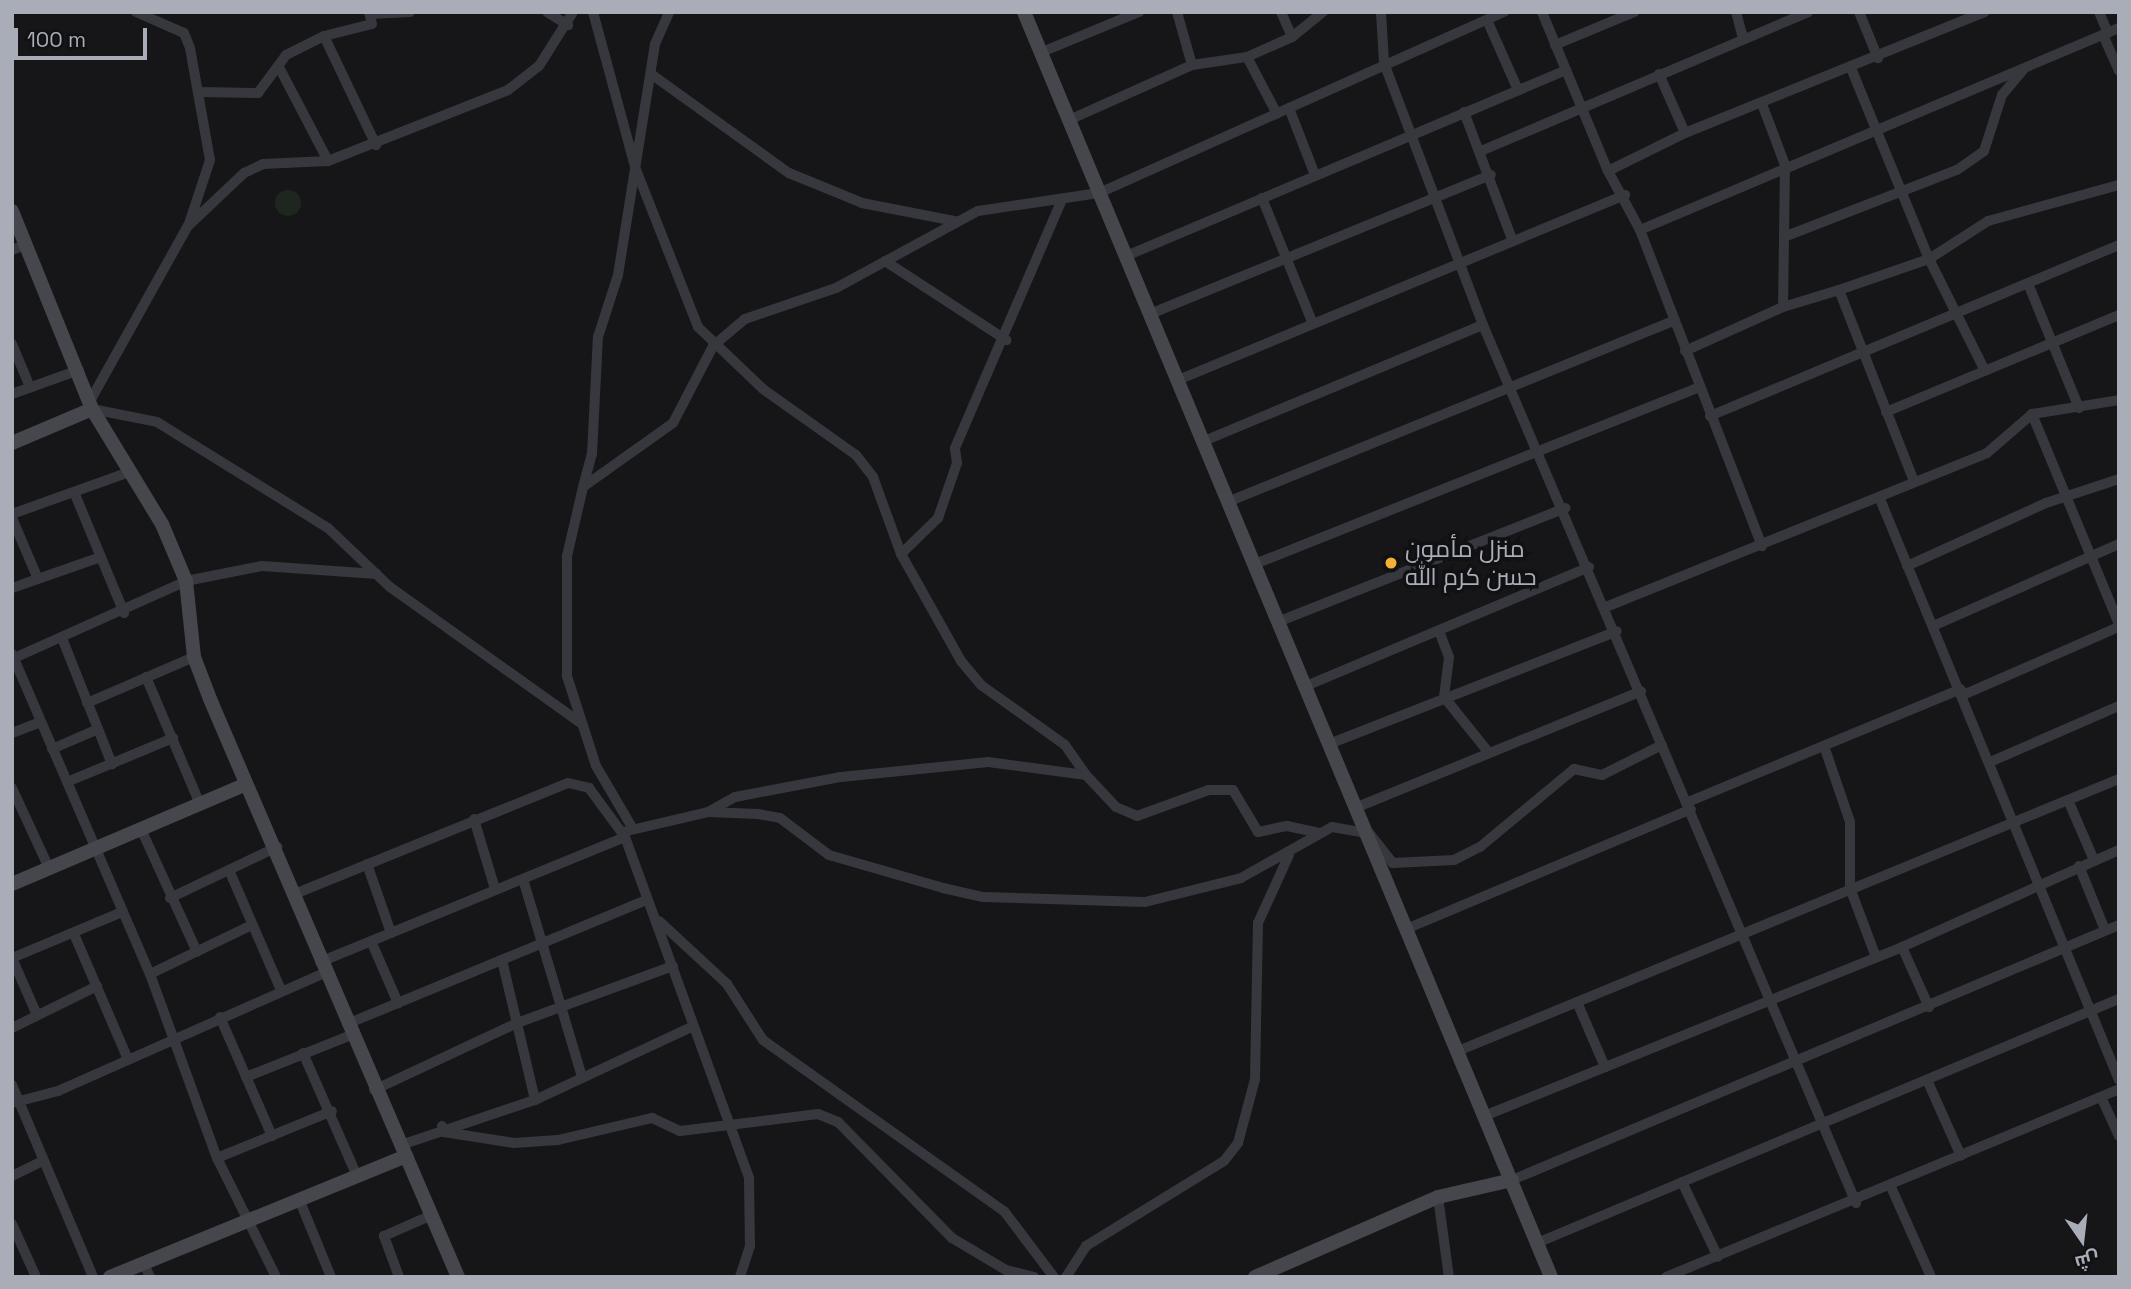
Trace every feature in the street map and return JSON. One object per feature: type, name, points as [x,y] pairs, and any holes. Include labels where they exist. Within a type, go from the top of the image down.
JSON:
[{"type":"street","points":[[12,443],[91,405],[188,226],[210,160],[199,92],[184,33],[135,12]]},
{"type":"street","points":[[199,92],[258,93],[279,69],[286,55],[324,36],[368,26],[370,13],[410,12]]},
{"type":"street","points":[[547,12],[568,25]]},
{"type":"street","points":[[188,226],[254,167],[328,161],[376,145],[508,90],[539,66],[568,25],[573,12]]},
{"type":"street","points":[[593,12],[635,166],[692,315],[713,346],[856,455],[884,501],[901,554],[944,637],[981,685],[1065,745],[1086,775],[1126,814],[1157,812],[1209,790],[1233,790],[1258,832],[1287,826],[1320,833]]},
{"type":"street","points":[[669,12],[651,74],[618,275],[598,337],[592,454],[567,556],[567,676],[596,766],[627,833],[647,900],[749,1178],[751,1209],[740,1277]]},
{"type":"street","points":[[1042,52],[1139,12]]},
{"type":"street","points":[[1177,12],[1192,65]]},
{"type":"street","points":[[1281,12],[1292,37]]},
{"type":"street","points":[[1069,120],[1192,65],[1247,57],[1292,37],[1323,12]]},
{"type":"street","points":[[1381,12],[1384,63],[1463,259],[1483,325],[1617,631],[1791,1062],[1856,1203]]},
{"type":"street","points":[[583,488],[673,423],[713,346],[745,319],[836,288],[956,221],[1006,204],[1062,200],[1099,193],[1384,63],[1504,12]]},
{"type":"street","points":[[1542,12],[1608,171],[1625,195],[1640,230],[1698,388],[1762,546]]},
{"type":"street","points":[[1555,45],[1634,12]]},
{"type":"street","points":[[1737,12],[1743,39]]},
{"type":"street","points":[[1480,151],[1808,12]]},
{"type":"street","points":[[1859,12],[1878,58]]},
{"type":"street","points":[[1608,171],[1685,133],[1878,58],[1983,12]]},
{"type":"street","points":[[2099,12],[2119,71]]},
{"type":"street","points":[[1027,14],[1551,1277]]},
{"type":"street","points":[[1487,20],[1518,90]]},
{"type":"street","points":[[1640,230],[1786,165],[1877,130],[2119,28]]},
{"type":"street","points":[[324,36],[376,145]]},
{"type":"street","points":[[1247,57],[1277,114]]},
{"type":"street","points":[[1789,235],[1935,182],[1984,151],[2002,95],[2026,67]]},
{"type":"street","points":[[1852,68],[1929,259],[1954,314],[1985,371]]},
{"type":"street","points":[[279,69],[328,161]]},
{"type":"street","points":[[1126,256],[1566,70]]},
{"type":"street","points":[[651,74],[789,173],[862,203],[956,221]]},
{"type":"street","points":[[1659,74],[1685,133]]},
{"type":"street","points":[[1762,104],[1786,165],[1789,235],[1783,307]]},
{"type":"street","points":[[1289,108],[1315,175]]},
{"type":"street","points":[[1464,113],[1491,175],[1512,239]]},
{"type":"street","points":[[1150,314],[1288,262],[1491,175]]},
{"type":"street","points":[[1685,351],[1783,307],[1929,259],[1968,229],[2119,185]]},
{"type":"street","points":[[1178,380],[1463,259],[1625,195]]},
{"type":"street","points":[[1262,198],[1312,322]]},
{"type":"street","points":[[901,554],[938,518],[957,463],[955,448],[1006,340],[1062,200]]},
{"type":"street","points":[[12,211],[91,405],[162,524],[186,582],[194,657],[246,784],[297,893],[322,967],[374,1090],[458,1277]]},
{"type":"street","points":[[12,250],[27,244]]},
{"type":"street","points":[[1710,416],[1860,349],[2029,286],[2119,245]]},
{"type":"street","points":[[885,261],[1006,340]]},
{"type":"street","points":[[2029,286],[2078,408]]},
{"type":"street","points":[[1839,290],[1913,479]]},
{"type":"street","points":[[1886,412],[2119,315]]},
{"type":"street","points":[[1230,501],[1509,384],[1675,320]]},
{"type":"street","points":[[1204,441],[1483,325]]},
{"type":"street","points":[[12,344],[30,387]]},
{"type":"street","points":[[12,394],[79,370]]},
{"type":"street","points":[[1255,564],[1538,447],[1698,388]]},
{"type":"street","points":[[1606,607],[1880,499],[1913,479],[1987,453],[2032,414],[2119,400]]},
{"type":"street","points":[[91,405],[157,422],[328,528],[377,574],[582,723]]},
{"type":"street","points":[[1406,929],[1824,746],[1962,692],[2119,625],[2032,414]]},
{"type":"street","points":[[38,579],[12,516],[129,472]]},
{"type":"street","points":[[1908,566],[2066,495],[2119,480]]},
{"type":"street","points":[[74,492],[124,613]]},
{"type":"street","points":[[1880,499],[1962,692],[2119,1080]]},
{"type":"street","points":[[1280,621],[1565,508]]},
{"type":"street","points":[[1933,625],[2119,544]]},
{"type":"street","points":[[12,588],[101,557]]},
{"type":"street","points":[[276,1277],[217,1158],[150,974],[13,657],[124,613],[186,582],[262,566],[377,574]]},
{"type":"street","points":[[1306,686],[1589,567]]},
{"type":"street","points":[[1439,631],[1449,657],[1444,697],[1489,753]]},
{"type":"street","points":[[1329,744],[1617,631]]},
{"type":"street","points":[[62,638],[112,764]]},
{"type":"street","points":[[87,703],[194,657]]},
{"type":"street","points":[[146,677],[200,804]]},
{"type":"street","points":[[708,812],[780,818],[830,855],[983,897],[1145,902],[1183,897],[1289,855],[1320,833],[1343,824],[1361,821],[1489,753],[1641,691]]},
{"type":"street","points":[[1990,762],[2119,706]]},
{"type":"street","points":[[12,733],[40,722]]},
{"type":"street","points":[[52,749],[97,729]]},
{"type":"street","points":[[67,782],[173,738]]},
{"type":"street","points":[[1361,821],[1393,863],[1454,860],[1488,841],[1574,769],[1602,775],[1662,745]]},
{"type":"street","points":[[1824,746],[1850,822],[1850,888],[1876,957]]},
{"type":"street","points":[[15,1102],[58,1091],[172,1036],[281,990],[370,941],[523,879],[627,833],[708,812],[735,797],[948,765],[988,762],[1086,775]]},
{"type":"street","points":[[1458,1051],[2119,779]]},
{"type":"street","points":[[297,893],[474,819],[577,782],[627,833]]},
{"type":"street","points":[[12,884],[246,784]]},
{"type":"street","points":[[12,788],[15,803],[49,868]]},
{"type":"street","points":[[2068,800],[2094,860]]},
{"type":"street","points":[[474,819],[495,889]]},
{"type":"street","points":[[141,829],[170,898],[197,951]]},
{"type":"street","points":[[170,898],[277,847]]},
{"type":"street","points":[[1484,1116],[1902,947],[2038,883],[2119,850]]},
{"type":"street","points":[[1066,1277],[1086,1246],[1224,1161],[1238,1143],[1255,1079],[1258,923],[1289,855]]},
{"type":"street","points":[[367,864],[391,933]]},
{"type":"street","points":[[2079,866],[2105,930]]},
{"type":"street","points":[[229,870],[281,990]]},
{"type":"street","points":[[523,879],[582,1077]]},
{"type":"street","points":[[246,1077],[303,1053],[398,1003],[647,900]]},
{"type":"street","points":[[37,1015],[12,958],[122,912]]},
{"type":"street","points":[[655,918],[727,984],[763,1040],[1004,1211],[1054,1277]]},
{"type":"street","points":[[150,974],[252,925]]},
{"type":"street","points":[[1255,1277],[1438,1197],[1512,1180],[2119,925]]},
{"type":"street","points":[[74,934],[127,1057]]},
{"type":"street","points":[[370,941],[398,1003]]},
{"type":"street","points":[[1902,947],[1929,1007]]},
{"type":"street","points":[[502,960],[535,1100]]},
{"type":"street","points":[[374,1090],[517,1023],[673,966]]},
{"type":"street","points":[[12,1028],[97,986]]},
{"type":"street","points":[[1537,1243],[2119,999]]},
{"type":"street","points":[[1577,1002],[1605,1067]]},
{"type":"street","points":[[220,1017],[272,1136]]},
{"type":"street","points":[[110,1277],[356,1174],[442,1126],[472,1124],[535,1100],[694,1027]]},
{"type":"street","points":[[303,1053],[332,1111],[356,1174]]},
{"type":"street","points":[[1927,1080],[1961,1156]]},
{"type":"street","points":[[12,1085],[15,1102],[93,1277]]},
{"type":"street","points":[[1666,1277],[1856,1203],[2119,1089]]},
{"type":"street","points":[[2101,1097],[2119,1136]]},
{"type":"street","points":[[217,1158],[332,1111]]},
{"type":"street","points":[[442,1126],[444,1132],[514,1143],[558,1140],[652,1118],[680,1131],[731,1126],[798,1113],[838,1122],[953,1238],[1006,1270],[1034,1277]]},
{"type":"street","points":[[12,1177],[43,1161]]},
{"type":"street","points":[[1682,1182],[1718,1258]]},
{"type":"street","points":[[1891,1187],[1931,1277]]},
{"type":"street","points":[[1438,1197],[1449,1277]]},
{"type":"street","points":[[299,1199],[331,1277]]},
{"type":"street","points":[[400,1277],[384,1237],[432,1215]]},
{"type":"street","points":[[12,1224],[15,1241],[36,1277]]},
{"type":"street","points":[[143,1262],[150,1277]]},
{"type":"shaded area","points":[[288,190],[297,194],[301,203],[297,212],[288,216],[279,212],[275,203],[279,194]]},
{"type":"place","name":"منزل مأمون حسن كرم الله","points":[[1391,563]]}]
